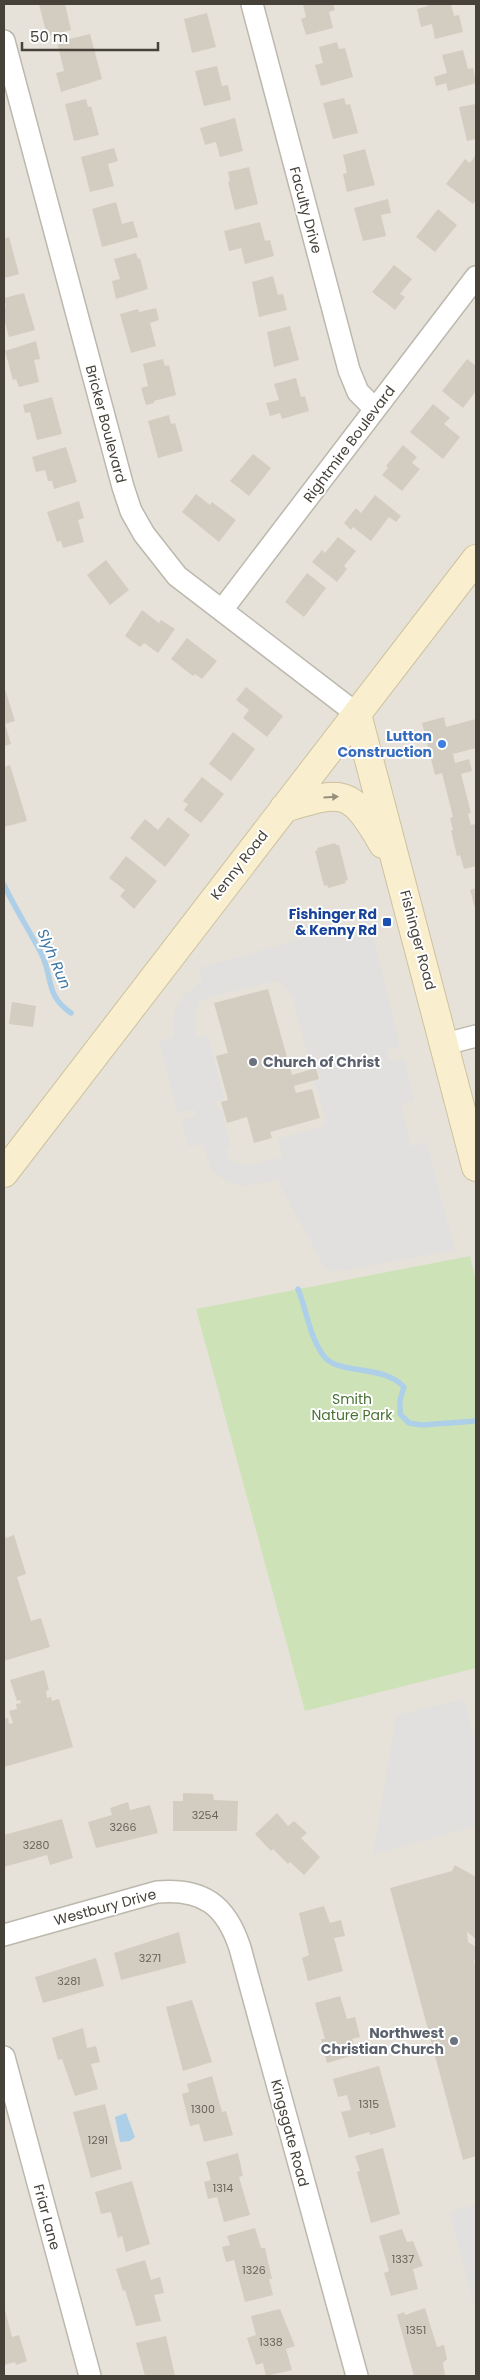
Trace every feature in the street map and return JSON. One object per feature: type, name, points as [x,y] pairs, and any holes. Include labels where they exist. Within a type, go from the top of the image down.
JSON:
[{"type":"main road","name":"Kenny Road","points":[[4,1173],[476,559]]},
{"type":"main road","name":"Fishinger Road","points":[[357,714],[401,875],[476,1167]]},
{"type":"main road","points":[[284,808],[328,796],[338,796],[355,803],[366,814],[401,875]]},
{"type":"street","name":"Faculty Drive","points":[[252,4],[349,370],[358,392],[375,409]]},
{"type":"street","name":"Bricker Boulevard","points":[[4,41],[131,511],[144,534],[172,570],[357,714]]},
{"type":"street","name":"Rightmire Boulevard","points":[[222,610],[476,277]]},
{"type":"street","points":[[445,1044],[476,1036]]},
{"type":"street","name":"Westbury Drive","points":[[4,1935],[157,1892],[183,1891],[195,1893],[207,1899]]},
{"type":"street","name":"Kingsgate Road","points":[[207,1899],[229,1920],[240,1948],[356,2376]]},
{"type":"street","name":"Friar Lane","points":[[4,2058],[90,2376]]},
{"type":"shaded area","points":[[4,4],[476,4],[476,2376],[4,2376]]},
{"type":"shaded area","points":[[369,920],[400,1046],[387,1051],[390,1061],[404,1058],[415,1101],[401,1105],[411,1146],[427,1142],[455,1250],[335,1272],[325,1269],[277,1180],[244,1186],[228,1183],[211,1169],[203,1144],[189,1147],[181,1120],[196,1116],[194,1109],[178,1113],[159,1041],[174,1037],[175,1010],[183,996],[202,980],[199,968]],"holes":[[[276,981],[283,984],[293,997],[311,1069],[316,1068],[321,1079],[314,1080],[326,1121],[322,1127],[277,1139],[283,1157],[246,1166],[231,1161],[226,1151],[231,1148],[222,1110],[212,1103],[225,1099],[208,1035],[195,1038],[196,1010],[200,1002],[206,998]]]},
{"type":"shaded area","points":[[464,1699],[476,1741],[476,1826],[373,1855],[396,1715]]},
{"type":"shaded area","points":[[476,2204],[476,2311],[449,2212]]},
{"type":"green space","name":"Smith Nature Park","points":[[470,1256],[476,1281],[476,1668],[305,1711],[196,1309]]},
{"type":"water","points":[[126,2113],[135,2137],[130,2141],[120,2142],[115,2117]]},
{"type":"building","points":[[39,4],[65,4],[71,30],[47,36]]},
{"type":"building","points":[[303,4],[333,4],[335,10],[329,12],[333,28],[306,35],[301,19],[306,17]]},
{"type":"building","points":[[427,4],[451,4],[454,16],[459,15],[463,32],[435,39],[432,24],[421,27],[417,9],[428,6]]},
{"type":"building","points":[[207,13],[216,47],[192,53],[184,19]]},
{"type":"building","points":[[90,34],[102,79],[61,92],[56,73],[64,71],[57,42]]},
{"type":"building","points":[[337,42],[339,49],[345,48],[353,77],[321,86],[315,65],[323,63],[319,47]]},
{"type":"building","points":[[463,50],[468,69],[473,68],[476,83],[448,91],[446,83],[436,86],[434,77],[447,73],[442,55]]},
{"type":"building","points":[[217,66],[222,86],[228,85],[231,100],[204,106],[195,71]]},
{"type":"building","points":[[344,98],[346,105],[350,104],[358,133],[333,139],[323,103]]},
{"type":"building","points":[[86,99],[88,107],[91,106],[99,135],[74,141],[65,104]]},
{"type":"building","points":[[476,104],[476,139],[467,141],[459,107]]},
{"type":"building","points":[[235,118],[243,151],[220,157],[216,142],[205,145],[200,128]]},
{"type":"building","points":[[114,148],[118,161],[108,164],[114,186],[90,192],[81,157]]},
{"type":"building","points":[[365,149],[375,185],[347,192],[343,174],[347,173],[343,155]]},
{"type":"building","points":[[475,156],[476,200],[473,204],[446,184],[465,159],[470,163]]},
{"type":"building","points":[[249,167],[258,204],[235,210],[228,182],[230,181],[228,172]]},
{"type":"building","points":[[388,199],[391,213],[381,215],[386,236],[363,241],[354,208]]},
{"type":"building","points":[[116,202],[122,224],[133,221],[138,237],[102,247],[92,209]]},
{"type":"building","points":[[438,209],[457,225],[435,252],[416,237]]},
{"type":"building","points":[[260,222],[265,241],[270,240],[274,256],[245,264],[241,248],[229,251],[224,231]]},
{"type":"building","points":[[9,237],[19,274],[4,278],[4,239]]},
{"type":"building","points":[[136,253],[138,259],[140,258],[148,289],[116,299],[112,281],[120,279],[114,259]]},
{"type":"building","points":[[394,265],[412,279],[400,294],[405,297],[395,310],[372,292]]},
{"type":"building","points":[[273,276],[278,295],[283,294],[287,310],[259,317],[252,282]]},
{"type":"building","points":[[24,293],[35,330],[9,337],[4,319],[4,307],[6,306],[4,298]]},
{"type":"building","points":[[156,308],[159,320],[150,323],[156,346],[131,353],[120,314],[138,309],[139,312]]},
{"type":"building","points":[[290,326],[299,360],[274,367],[267,332]]},
{"type":"building","points":[[36,341],[40,359],[34,360],[39,382],[19,387],[16,379],[13,380],[5,351]]},
{"type":"building","points":[[163,359],[165,366],[169,365],[176,395],[146,405],[141,388],[148,386],[143,364]]},
{"type":"building","points":[[467,359],[476,366],[476,391],[463,408],[442,391]]},
{"type":"building","points":[[296,378],[301,397],[305,396],[309,411],[282,419],[280,413],[270,416],[266,403],[279,400],[274,384]]},
{"type":"building","points":[[52,397],[62,434],[37,440],[30,412],[25,413],[23,405]]},
{"type":"building","points":[[433,404],[450,418],[444,424],[460,437],[443,459],[410,432]]},
{"type":"building","points":[[169,415],[171,424],[175,423],[183,451],[158,458],[148,421]]},
{"type":"building","points":[[403,445],[417,457],[412,463],[420,469],[402,491],[382,475],[388,468],[386,466]]},
{"type":"building","points":[[66,447],[77,482],[54,489],[52,481],[48,481],[45,470],[36,472],[32,457]]},
{"type":"building","points":[[253,454],[271,468],[249,496],[230,481]]},
{"type":"building","points":[[196,494],[210,505],[212,502],[236,520],[219,542],[182,512]]},
{"type":"building","points":[[375,495],[401,516],[396,522],[389,517],[371,541],[353,527],[351,530],[344,523],[356,508],[361,513]]},
{"type":"building","points":[[79,501],[84,518],[78,520],[84,542],[63,548],[61,541],[57,542],[47,512]]},
{"type":"building","points":[[338,537],[356,551],[344,566],[347,569],[337,582],[312,562],[322,550],[325,553]]},
{"type":"building","points":[[106,560],[129,590],[110,605],[87,575]]},
{"type":"building","points":[[307,573],[326,588],[304,617],[285,602]]},
{"type":"building","points":[[142,610],[159,623],[161,620],[175,629],[158,653],[144,643],[140,647],[125,636]]},
{"type":"building","points":[[187,638],[217,661],[202,679],[195,674],[193,676],[171,659]]},
{"type":"building","points":[[4,686],[15,721],[5,724],[11,744],[4,746]]},
{"type":"building","points":[[246,687],[283,716],[267,737],[243,718],[249,710],[236,700]]},
{"type":"building","points":[[444,717],[446,727],[476,719],[476,748],[453,754],[455,763],[469,759],[472,771],[461,774],[471,813],[468,814],[471,825],[476,824],[476,866],[464,869],[460,855],[457,856],[451,830],[453,830],[450,818],[453,817],[442,773],[435,775],[422,723]]},
{"type":"building","points":[[233,732],[255,749],[231,781],[209,764]]},
{"type":"building","points":[[10,765],[27,821],[4,827],[4,767]]},
{"type":"building","points":[[202,777],[224,794],[201,823],[184,810],[188,804],[183,801]]},
{"type":"building","points":[[168,817],[190,835],[165,867],[130,838],[145,819],[158,830]]},
{"type":"building","points":[[335,843],[339,845],[348,880],[345,881],[346,883],[328,888],[327,885],[324,886],[315,851],[318,850],[317,848]]},
{"type":"building","points":[[126,856],[157,881],[134,909],[120,896],[125,890],[109,878]]},
{"type":"building","points":[[476,888],[476,912],[470,890]]},
{"type":"building","name":"Church of Christ","points":[[268,989],[292,1075],[316,1068],[319,1079],[294,1086],[296,1093],[312,1089],[320,1118],[270,1132],[272,1138],[254,1143],[247,1117],[227,1123],[221,1102],[228,1100],[216,1056],[228,1053],[214,1003]]},
{"type":"building","points":[[12,1002],[36,1006],[33,1027],[9,1024]]},
{"type":"building","points":[[4,1534],[6,1538],[14,1535],[26,1574],[17,1577],[31,1621],[41,1618],[50,1647],[4,1661]]},
{"type":"building","points":[[44,1670],[49,1690],[46,1691],[47,1698],[51,1697],[52,1701],[59,1699],[73,1747],[4,1767],[4,1719],[8,1718],[9,1724],[13,1723],[9,1711],[17,1709],[16,1704],[21,1703],[20,1700],[17,1701],[10,1680]]},
{"type":"building","points":[[183,1793],[213,1794],[214,1800],[238,1801],[237,1831],[173,1831],[173,1801],[183,1801]]},
{"type":"building","points":[[128,1802],[130,1810],[150,1805],[158,1833],[96,1848],[88,1822],[112,1815],[110,1808]]},
{"type":"building","points":[[277,1813],[288,1826],[294,1821],[307,1833],[301,1838],[320,1857],[304,1875],[290,1862],[288,1864],[273,1849],[271,1851],[255,1834]]},
{"type":"building","points":[[62,1819],[73,1858],[50,1865],[47,1855],[4,1867],[4,1835]]},
{"type":"building","name":"Northwest Christian Church","points":[[455,1865],[476,1877],[476,1939],[467,1932],[468,1942],[476,1947],[476,1959],[474,1961],[476,1968],[476,2156],[463,2160],[390,1888],[452,1871]]},
{"type":"building","points":[[324,1906],[330,1923],[341,1920],[345,1936],[334,1938],[343,1971],[308,1981],[302,1958],[309,1955],[299,1913]]},
{"type":"building","points":[[179,1932],[186,1963],[121,1980],[114,1953]]},
{"type":"building","points":[[96,1958],[104,1986],[43,2003],[35,1977]]},
{"type":"building","points":[[340,1996],[347,2019],[355,2017],[360,2037],[352,2039],[357,2054],[327,2063],[321,2039],[325,2039],[315,2003]]},
{"type":"building","points":[[192,2000],[212,2062],[183,2071],[166,2007]]},
{"type":"building","points":[[83,2028],[87,2048],[96,2046],[100,2062],[91,2064],[98,2089],[75,2096],[62,2059],[58,2060],[52,2038]]},
{"type":"building","points":[[379,2066],[396,2127],[370,2135],[369,2132],[349,2138],[341,2112],[351,2110],[347,2095],[338,2097],[333,2079]]},
{"type":"building","points":[[212,2076],[222,2112],[226,2111],[233,2135],[204,2142],[199,2124],[190,2126],[182,2094],[189,2092],[187,2084]]},
{"type":"building","points":[[105,2104],[122,2169],[91,2178],[73,2112]]},
{"type":"building","points":[[383,2148],[400,2214],[371,2223],[357,2172],[360,2171],[355,2156]]},
{"type":"building","points":[[238,2153],[243,2176],[239,2177],[250,2215],[224,2222],[217,2197],[208,2199],[204,2182],[211,2180],[206,2162]]},
{"type":"building","points":[[132,2181],[150,2244],[126,2252],[122,2236],[118,2238],[111,2212],[101,2214],[95,2192]]},
{"type":"building","points":[[255,2228],[261,2248],[265,2248],[272,2279],[269,2279],[273,2295],[245,2302],[234,2260],[226,2262],[222,2247],[230,2245],[227,2236]]},
{"type":"building","points":[[402,2229],[407,2242],[413,2241],[423,2266],[413,2269],[418,2289],[391,2296],[384,2273],[389,2271],[379,2236]]},
{"type":"building","points":[[145,2260],[151,2280],[160,2277],[164,2293],[154,2295],[161,2321],[136,2326],[125,2290],[123,2291],[116,2269]]},
{"type":"building","points":[[4,2306],[12,2337],[19,2335],[27,2361],[16,2365],[15,2362],[4,2365]]},
{"type":"building","points":[[425,2308],[437,2347],[444,2345],[447,2359],[443,2363],[445,2375],[414,2376],[397,2315],[404,2312],[405,2315]]},
{"type":"building","points":[[280,2309],[295,2346],[286,2349],[292,2370],[266,2376],[263,2363],[256,2365],[247,2338],[256,2335],[251,2316]]},
{"type":"building","points":[[166,2336],[175,2376],[145,2376],[136,2343]]},
{"type":"waterway","name":"Slyh Run","points":[[4,885],[41,953],[53,992],[62,1006],[71,1013]]},
{"type":"waterway","name":"Slyh Run","points":[[298,1289],[311,1331],[323,1355],[338,1365],[384,1375],[404,1387],[400,1400],[400,1414],[409,1423],[422,1425],[476,1421]]},
{"type":"place","name":"Lutton Construction","points":[[442,744]]},
{"type":"place","name":"Fishinger Rd & Kenny Rd","points":[[387,922]]},
{"type":"place","name":"Church of Christ","points":[[253,1062]]},
{"type":"place","name":"Northwest Christian Church","points":[[454,2041]]}]
